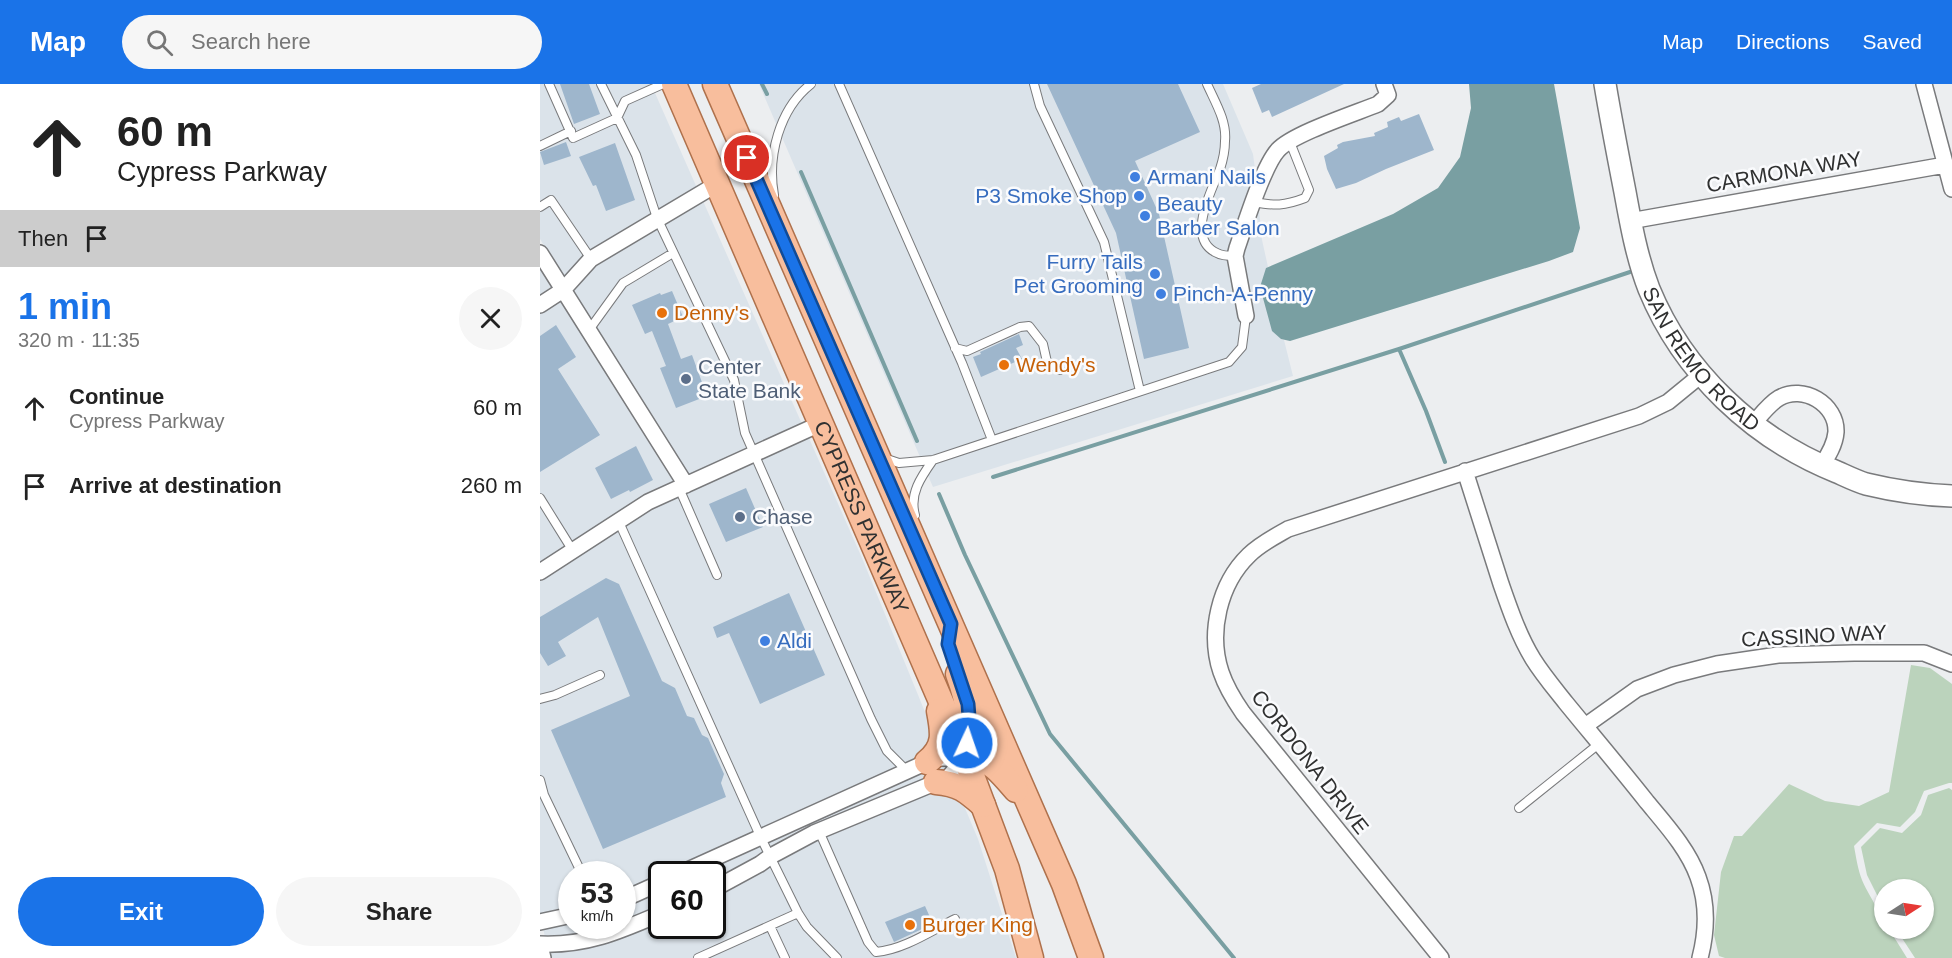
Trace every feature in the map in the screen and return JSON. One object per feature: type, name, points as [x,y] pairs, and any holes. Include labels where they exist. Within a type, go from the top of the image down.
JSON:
[{"type":"main road","name":"CYPRESS PARKWAY","points":[[674,84],[965,757],[1007,868],[1031,958]]},
{"type":"main road","name":"CYPRESS PARKWAY","points":[[715,84],[1064,884],[1091,958]]},
{"type":"main road","points":[[951,624],[948,644],[965,692],[969,717],[965,757],[981,759],[994,766],[1029,805]]},
{"type":"main road","points":[[937,691],[942,741],[936,755],[923,772],[966,789],[984,807]]},
{"type":"street","points":[[1246,316],[1235,256],[1267,167],[1278,149],[1290,142],[1378,104],[1388,95],[1384,84]]},
{"type":"street","name":"SAN REMO ROAD","points":[[1605,84],[1638,258],[1650,290],[1684,353],[1701,375],[1725,401],[1783,447],[1821,466],[1864,483],[1909,493],[1952,496]]},
{"type":"street","points":[[1924,84],[1952,189]]},
{"type":"street","name":"CARMONA WAY","points":[[1630,221],[1945,165]]},
{"type":"street","points":[[540,305],[563,290],[591,259],[717,184]]},
{"type":"street","points":[[540,253],[545,271],[563,290],[589,330],[682,487]]},
{"type":"street","name":"CORDONA DRIVE","points":[[1441,958],[1243,713],[1232,696],[1221,670],[1216,637],[1220,604],[1238,569],[1248,556],[1271,538],[1304,522],[1639,416],[1668,402],[1701,375]]},
{"type":"street","points":[[1753,424],[1772,403],[1788,394],[1799,393],[1817,398],[1829,411],[1835,426],[1834,442],[1821,466]]},
{"type":"street","points":[[540,572],[648,502],[822,423]]},
{"type":"street","points":[[1466,471],[1484,534],[1520,636],[1534,660],[1584,726],[1677,839],[1698,877],[1704,897],[1706,919],[1700,958]]},
{"type":"street","name":"CASSINO WAY","points":[[1584,726],[1637,689],[1674,675],[1717,664],[1778,655],[1854,652],[1924,653],[1952,664]]},
{"type":"street","points":[[726,882],[923,772],[936,758],[965,757]]},
{"type":"street","points":[[709,861],[923,772],[949,777],[965,757]]},
{"type":"street","points":[[540,922],[558,918]]},
{"type":"street","points":[[543,958],[540,945],[564,945],[583,939]]},
{"type":"lane","points":[[549,84],[573,138],[617,118],[625,101],[663,84]]},
{"type":"lane","points":[[601,84],[636,156],[657,218],[734,380],[743,426],[754,454],[878,735],[887,751],[923,772]]},
{"type":"lane","points":[[777,202],[773,193],[772,163],[777,136],[786,113],[801,92],[811,84]]},
{"type":"lane","points":[[839,84],[955,348],[992,440]]},
{"type":"lane","points":[[1035,84],[1040,106],[1104,242],[1140,391]]},
{"type":"lane","points":[[1207,84],[1221,116],[1226,140],[1221,167],[1203,217],[1202,228],[1204,240],[1209,248],[1217,253],[1235,256]]},
{"type":"lane","points":[[540,146],[571,131]]},
{"type":"lane","points":[[1254,202],[1275,206],[1286,205],[1305,198],[1309,190],[1290,142]]},
{"type":"lane","points":[[540,207],[551,200],[591,259]]},
{"type":"lane","points":[[780,210],[834,340],[837,362]]},
{"type":"lane","points":[[589,330],[623,283],[674,253]]},
{"type":"lane","points":[[876,452],[884,459],[899,463],[933,460],[1229,362],[1242,347],[1246,316]]},
{"type":"lane","points":[[955,348],[967,351],[1020,327],[1029,326],[1043,344],[1047,362],[1060,370]]},
{"type":"lane","points":[[933,460],[915,488],[912,506],[918,529],[958,619],[969,665]]},
{"type":"lane","points":[[682,487],[717,575]]},
{"type":"lane","points":[[540,498],[573,551]]},
{"type":"lane","points":[[619,522],[761,838],[798,913],[807,927],[837,958]]},
{"type":"lane","points":[[540,699],[555,695],[600,675]]},
{"type":"lane","points":[[1519,808],[1600,743]]},
{"type":"lane","points":[[540,780],[544,795],[576,861]]},
{"type":"lane","points":[[819,831],[868,942],[876,951],[887,951],[956,919]]},
{"type":"lane","points":[[698,958],[798,913]]},
{"type":"lane","points":[[770,926],[784,958]]},
{"type":"shaded area","points":[[540,84],[651,84],[697,188],[587,253],[564,278],[540,239]]},
{"type":"shaded area","points":[[759,84],[1223,84],[1253,154],[1256,177],[1228,256],[1240,324],[1254,321],[1243,256],[1259,209],[1268,267],[1266,268],[1281,339],[1284,340],[1293,376],[933,487]]},
{"type":"shaded area","points":[[703,201],[802,424],[689,476],[572,290],[596,263]]},
{"type":"shaded area","points":[[540,267],[553,288],[540,297]]},
{"type":"shaded area","points":[[561,300],[675,483],[540,564],[540,313]]},
{"type":"shaded area","points":[[808,436],[862,558],[934,734],[924,756],[692,861],[648,861],[648,881],[636,886],[636,861],[558,861],[558,911],[540,915],[540,580],[652,508]]},
{"type":"shaded area","points":[[947,764],[948,767],[944,772],[756,859],[726,876],[725,861],[938,765]]},
{"type":"shaded area","points":[[936,789],[959,794],[978,839],[1016,958],[550,958],[549,951],[566,951],[618,939],[636,939],[636,931],[648,926],[648,939],[726,939],[726,891],[817,839]]},
{"type":"shaded area","points":[[648,896],[648,911],[636,917],[636,901]]},
{"type":"shaded area","points":[[558,925],[558,938],[545,937],[543,928]]},
{"type":"green space","points":[[1911,665],[1930,668],[1952,684],[1952,783],[1924,791],[1915,812],[1900,827],[1877,823],[1854,846],[1862,880],[1874,903],[1874,939],[1895,939],[1907,958],[1725,958],[1719,956],[1714,935],[1721,872],[1734,836],[1742,836],[1789,784],[1825,801],[1859,806],[1889,792]]},
{"type":"green space","points":[[1949,788],[1952,790],[1952,958],[1915,958],[1903,939],[1934,939],[1934,879],[1874,879],[1874,889],[1867,875],[1861,847],[1880,828],[1902,833],[1921,815],[1928,795]]},
{"type":"water","points":[[1469,84],[1554,84],[1580,228],[1573,252],[1290,341],[1281,339],[1272,331],[1260,287],[1266,268],[1393,214],[1438,188],[1460,157],[1471,108]]},
{"type":"building","points":[[560,84],[589,84],[600,114],[574,124]]},
{"type":"building","points":[[1047,84],[1178,84],[1200,132],[1135,161],[1159,214],[1189,348],[1144,359],[1116,233]]},
{"type":"building","points":[[1261,84],[1344,84],[1272,117],[1269,110],[1262,113],[1252,88]]},
{"type":"building","points":[[1419,114],[1434,150],[1356,183],[1336,189],[1324,156],[1338,148],[1337,145],[1343,142],[1375,136],[1374,133],[1388,127],[1387,122],[1399,117],[1401,121]]},
{"type":"building","points":[[566,142],[571,156],[544,165],[540,152]]},
{"type":"building","points":[[615,143],[635,200],[606,211],[596,185],[593,186],[579,157]]},
{"type":"building","points":[[672,291],[683,317],[668,324],[681,359],[692,355],[707,396],[676,408],[660,368],[666,366],[652,331],[645,334],[632,305],[660,293],[661,295]]},
{"type":"building","points":[[556,325],[576,357],[558,369],[600,435],[540,472],[540,336]]},
{"type":"building","points":[[1019,334],[1023,345],[1016,348],[1022,359],[981,377],[973,357]]},
{"type":"building","points":[[636,446],[653,480],[611,499],[595,468]]},
{"type":"building","points":[[746,488],[763,527],[726,542],[709,504]]},
{"type":"building","points":[[606,578],[619,584],[662,681],[675,688],[687,716],[694,718],[702,735],[708,738],[724,774],[721,783],[726,797],[603,849],[551,730],[630,696],[598,617],[558,642],[566,656],[548,666],[540,653],[540,617]]},
{"type":"building","points":[[789,593],[825,675],[760,704],[729,633],[717,638],[713,627]]},
{"type":"building","name":"Burger King","points":[[925,906],[933,924],[894,942],[885,922]]},
{"type":"waterway","points":[[762,84],[767,94]]},
{"type":"waterway","points":[[801,172],[917,441]]},
{"type":"waterway","points":[[993,477],[1399,349],[1630,272]]},
{"type":"waterway","points":[[1399,349],[1445,462]]},
{"type":"waterway","points":[[939,494],[965,555],[1050,734],[1234,958]]},
{"type":"place","name":"Armani Nails","points":[[1135,177]]},
{"type":"place","name":"P3 Smoke Shop","points":[[1139,196]]},
{"type":"place","name":"Beauty Barber Salon","points":[[1145,216]]},
{"type":"place","name":"Furry Tails Pet Grooming","points":[[1155,274]]},
{"type":"place","name":"Pinch-A-Penny","points":[[1161,294]]},
{"type":"place","name":"Denny's","points":[[662,313]]},
{"type":"place","name":"Wendy's","points":[[1004,365]]},
{"type":"place","name":"Center State Bank","points":[[686,379]]},
{"type":"place","name":"Chase","points":[[740,517]]},
{"type":"place","name":"Aldi","points":[[765,641]]},
{"type":"place","name":"Burger King","points":[[910,925]]},
{"type":"route","points":[[747,158],[951,624],[948,644],[968,704],[967,743]]}]
